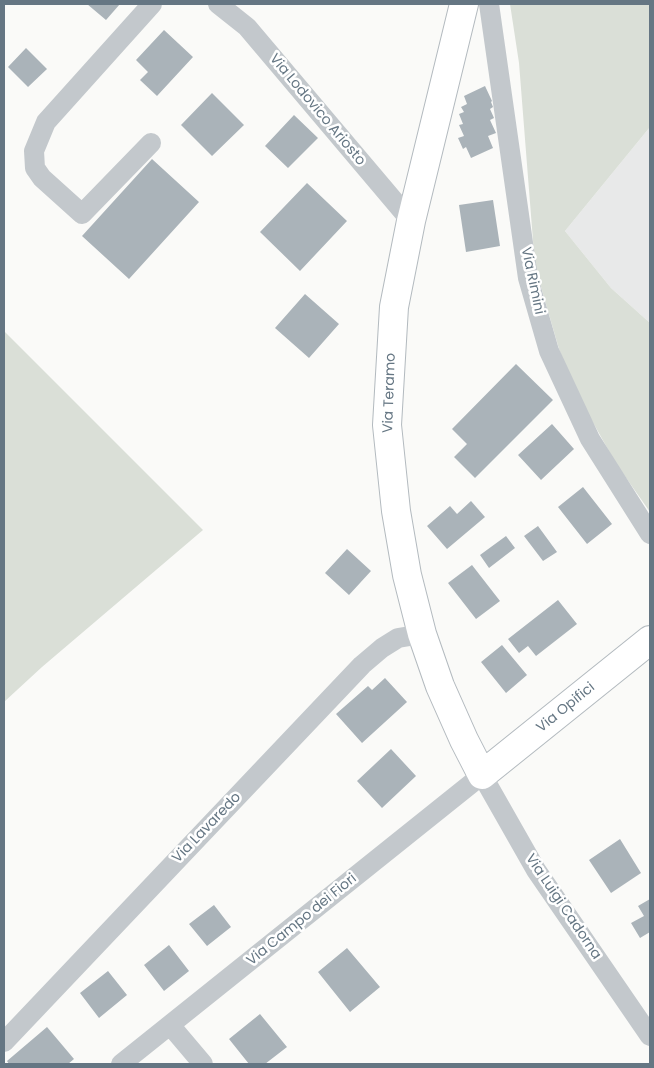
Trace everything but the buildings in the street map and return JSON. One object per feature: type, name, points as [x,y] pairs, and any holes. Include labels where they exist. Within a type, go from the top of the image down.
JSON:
[{"type":"street","points":[[150,143],[82,214],[42,178],[35,168],[34,151],[46,122],[152,4]]},
{"type":"street","name":"Via Lodovico Ariosto","points":[[218,4],[247,27],[411,221]]},
{"type":"street","name":"Via Teramo","points":[[464,4],[411,221],[394,308],[387,425],[396,511],[407,575],[422,634],[440,686],[482,775]]},
{"type":"street","name":"Via Rimini","points":[[489,4],[528,278],[549,351],[590,438],[650,534]]},
{"type":"street","name":"Via Lavaredo","points":[[4,1042],[362,665],[382,648],[398,638],[422,634]]},
{"type":"street","name":"Via Opifici","points":[[482,775],[650,640]]},
{"type":"street","name":"Via Campo dei Fiori","points":[[121,1064],[482,775]]},
{"type":"street","name":"Via Luigi Cadorna","points":[[482,775],[536,870],[650,1036]]},
{"type":"street","points":[[170,1025],[203,1064]]},
{"type":"shaded area","points":[[510,4],[650,4],[650,127],[565,231],[611,288],[650,323],[650,512],[615,462],[575,390],[559,349],[535,266],[519,63]]},
{"type":"shaded area","points":[[650,127],[650,323],[611,288],[565,231]]},
{"type":"shaded area","points":[[4,331],[203,530],[42,667],[4,702]]}]
